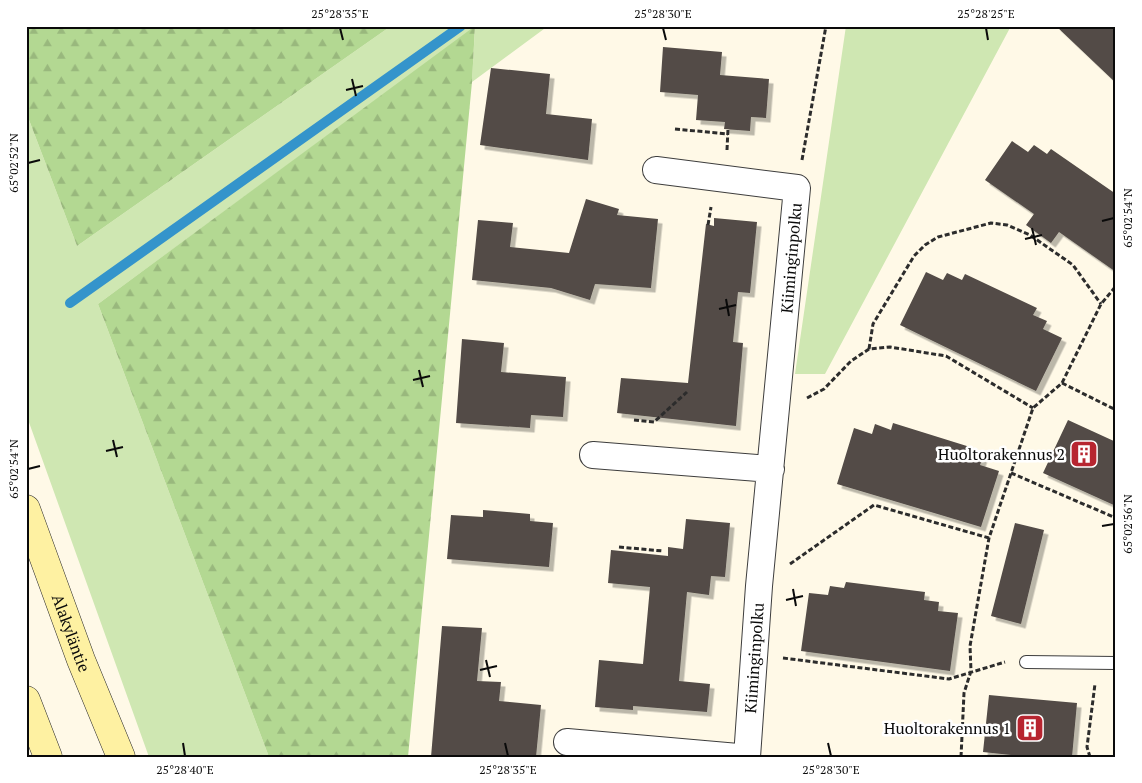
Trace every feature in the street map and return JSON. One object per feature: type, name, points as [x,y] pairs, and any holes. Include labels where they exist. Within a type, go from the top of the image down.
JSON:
[{"type":"main road","name":"Alakyläntie","points":[[26,509],[81,660],[121,757]]},
{"type":"main road","points":[[26,700],[48,757]]},
{"type":"street","name":"Kiiminginpolku","points":[[656,170],[798,188],[759,586],[747,757]]},
{"type":"street","points":[[593,455],[770,470]]},
{"type":"street","points":[[567,742],[738,757]]},
{"type":"lane","points":[[1026,662],[1097,661],[1116,663]]},
{"type":"path","points":[[798,188],[826,26]]},
{"type":"path","points":[[675,130],[728,134]]},
{"type":"path","points":[[869,349],[873,324],[914,256],[925,245],[938,237],[983,225],[1007,225],[1030,234],[1073,265],[1101,304]]},
{"type":"path","points":[[960,757],[964,693],[971,671],[970,646],[989,538],[1034,408],[1062,383],[1101,304],[1116,286]]},
{"type":"path","points":[[776,415],[824,389],[851,360],[869,349],[890,347],[946,356],[1034,408]]},
{"type":"path","points":[[1062,383],[1116,410]]},
{"type":"path","points":[[634,420],[654,422],[687,392]]},
{"type":"path","points":[[1011,473],[1116,518]]},
{"type":"path","points":[[759,586],[874,505],[989,538]]},
{"type":"path","points":[[619,547],[664,551]]},
{"type":"path","points":[[754,654],[949,678],[1001,662],[1026,662]]},
{"type":"path","points":[[1090,757],[1087,747],[1097,661]]},
{"type":"green space","points":[[26,26],[391,26],[77,246],[26,112]]},
{"type":"green space","points":[[391,26],[548,26],[472,82],[475,27],[98,304],[269,757],[149,757],[26,414],[26,112],[77,246]]},
{"type":"green space","points":[[475,26],[472,82],[408,757],[269,757],[98,304]]},
{"type":"green space","points":[[846,26],[1011,26],[825,374],[795,374]]},
{"type":"building","points":[[1056,26],[1116,26],[1116,83]]},
{"type":"building","points":[[663,47],[722,52],[720,75],[769,79],[766,118],[751,117],[750,131],[724,129],[725,122],[696,120],[698,95],[660,92]]},
{"type":"building","points":[[491,68],[550,74],[546,114],[592,119],[588,160],[480,145]]},
{"type":"building","points":[[1012,141],[1028,152],[1034,145],[1047,154],[1051,149],[1116,194],[1116,272],[1059,232],[1051,243],[1026,225],[1034,214],[985,180]]},
{"type":"building","points":[[586,199],[619,209],[617,215],[658,219],[651,288],[595,284],[590,300],[551,288],[472,280],[478,220],[513,223],[510,247],[569,253]]},
{"type":"building","points":[[714,218],[757,222],[750,293],[738,292],[733,342],[743,343],[736,426],[617,413],[621,378],[688,383],[706,224],[714,226]]},
{"type":"building","points":[[926,272],[943,280],[947,273],[962,280],[965,274],[1037,308],[1033,315],[1047,321],[1043,329],[1062,338],[1036,391],[900,325]]},
{"type":"building","points":[[462,339],[504,343],[501,372],[566,377],[563,417],[531,415],[530,428],[456,423]]},
{"type":"building","name":"Huoltorakennus 2","points":[[1068,420],[1116,442],[1116,506],[1043,473]]},
{"type":"building","points":[[893,423],[970,447],[968,452],[983,457],[980,465],[999,471],[981,527],[837,484],[854,428],[872,434],[875,424],[891,430]]},
{"type":"building","points":[[483,510],[530,514],[530,521],[553,523],[549,567],[447,559],[451,515],[483,517]]},
{"type":"building","points":[[686,519],[730,523],[725,577],[711,576],[709,595],[687,592],[679,681],[710,684],[707,712],[633,706],[633,710],[595,707],[599,660],[643,664],[650,587],[608,583],[611,550],[668,556],[668,547],[683,549]]},
{"type":"building","points":[[1015,523],[1044,530],[1021,624],[991,616]]},
{"type":"building","points":[[846,582],[925,592],[924,600],[939,602],[938,611],[958,613],[950,671],[801,651],[809,593],[828,595],[830,586],[844,588]]},
{"type":"building","points":[[442,626],[482,628],[477,681],[501,682],[499,701],[541,705],[536,757],[431,757]]},
{"type":"building","name":"Huoltorakennus 1","points":[[989,695],[1077,703],[1072,757],[1029,757],[983,752]]},
{"type":"waterway","points":[[70,303],[461,26]]},
{"type":"place","name":"Huoltorakennus 2","points":[[1084,454]]},
{"type":"place","name":"Huoltorakennus 1","points":[[1030,728]]}]
